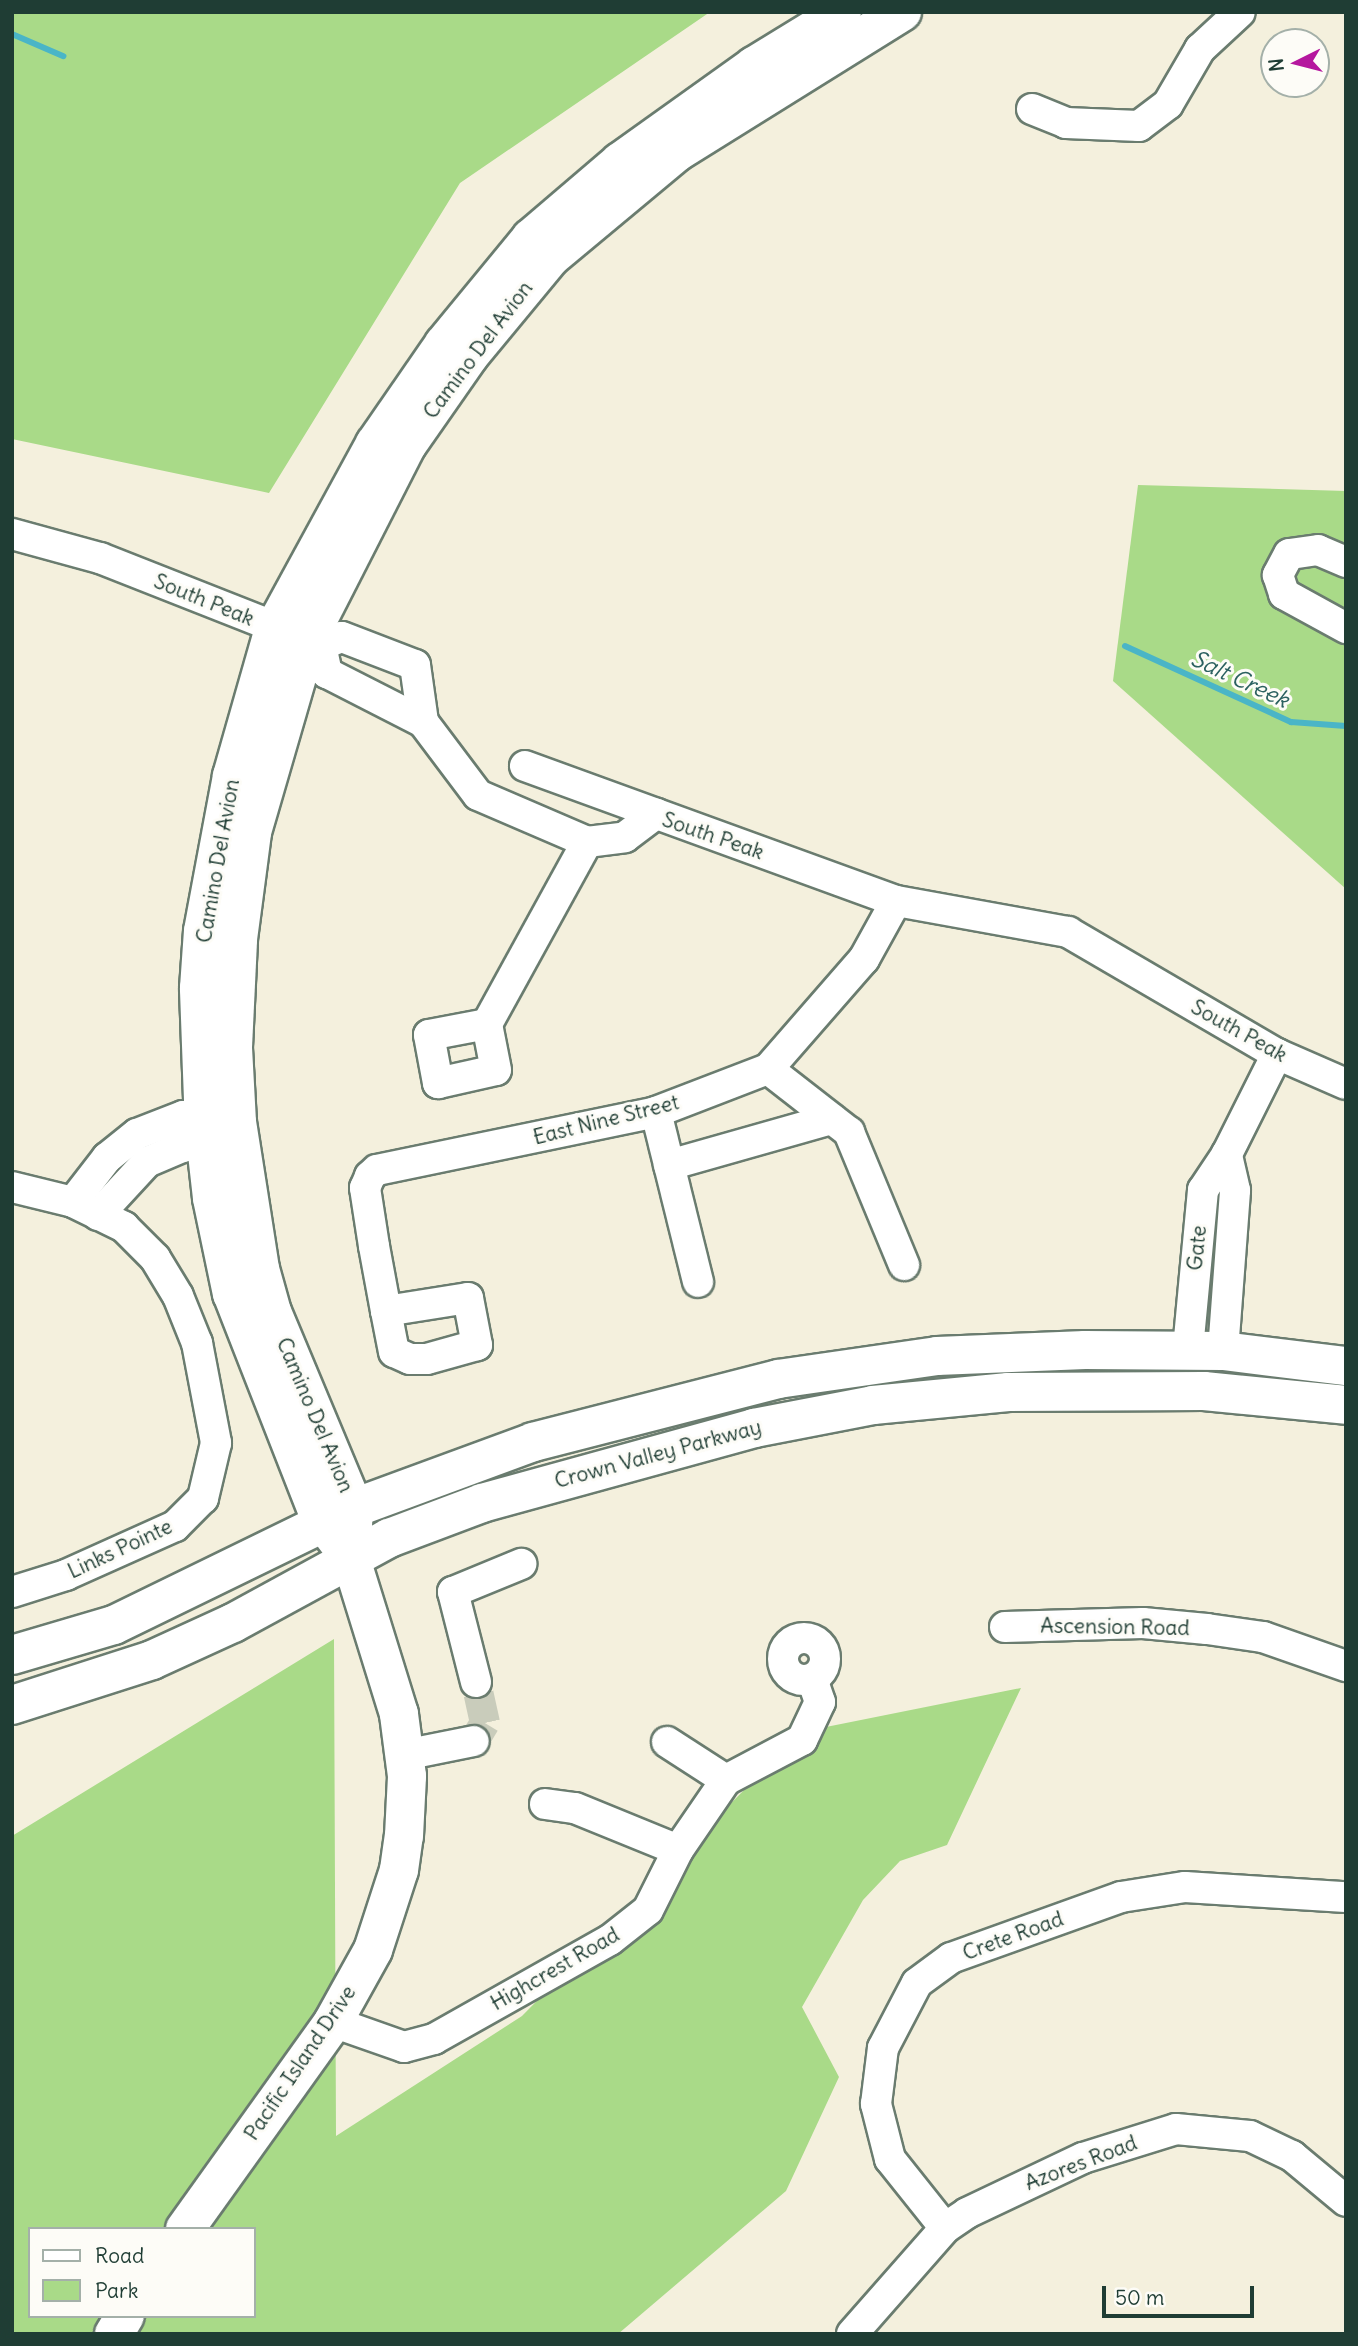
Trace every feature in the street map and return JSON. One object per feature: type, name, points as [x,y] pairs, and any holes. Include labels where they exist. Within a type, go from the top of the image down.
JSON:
[{"type":"main road","name":"Camino Del Avion","points":[[351,1559],[338,1515],[232,1294],[212,1198],[221,1125],[200,988],[203,931],[232,776],[301,637],[375,444],[507,285],[531,238],[629,172],[754,66],[842,12]]},
{"type":"main road","name":"Camino Del Avion","points":[[629,172],[677,152],[902,12]]},
{"type":"main road","name":"Crown Valley Parkway","points":[[12,1656],[114,1625],[338,1515],[571,1430],[828,1369],[937,1356],[1206,1350],[1346,1366]]},
{"type":"main road","name":"Crown Valley Parkway","points":[[12,1704],[152,1660],[389,1538],[482,1503],[621,1461],[754,1428],[873,1405],[1008,1392],[1204,1391],[1346,1405]]},
{"type":"main road","name":"Pacific Island Drive","points":[[186,2227],[333,2022],[373,1950],[399,1871],[407,1776],[399,1714],[351,1559]]},
{"type":"main road","points":[[114,2334],[124,2318]]},
{"type":"street","points":[[1032,109],[1066,123],[1117,128],[1139,126],[1168,104],[1200,49],[1240,12]]},
{"type":"street","name":"South Peak","points":[[12,534],[100,558],[301,637]]},
{"type":"street","points":[[1346,562],[1318,550],[1289,554],[1278,575],[1284,594],[1346,628]]},
{"type":"street","points":[[301,637],[342,637],[415,665],[423,722]]},
{"type":"street","points":[[301,637],[327,673],[373,694],[423,722],[478,795],[587,842],[487,1024]]},
{"type":"street","points":[[373,694],[388,654]]},
{"type":"street","points":[[524,766],[656,814]]},
{"type":"street","name":"South Peak","points":[[587,842],[625,837],[656,814],[896,901],[1068,932],[1277,1054],[1346,1084]]},
{"type":"street","name":"East Nine Street","points":[[386,1311],[365,1188],[370,1176],[377,1170],[656,1112],[768,1069],[864,958],[896,901]]},
{"type":"street","name":"Gate","points":[[1206,1350],[1199,1227],[1203,1190],[1227,1154],[1277,1054]]},
{"type":"street","points":[[768,1069],[849,1132],[904,1265]]},
{"type":"street","points":[[656,1112],[698,1282]]},
{"type":"street","points":[[86,1208],[107,1158],[137,1134],[171,1118],[183,1116],[221,1125]]},
{"type":"street","points":[[669,1165],[832,1119]]},
{"type":"street","points":[[86,1208],[130,1179],[147,1162],[183,1147],[221,1125]]},
{"type":"street","name":"Gate","points":[[1206,1350],[1232,1230],[1235,1190],[1227,1154]]},
{"type":"street","points":[[107,1158],[130,1179]]},
{"type":"street","name":"Links Pointe","points":[[12,1187],[86,1208],[124,1227],[155,1258],[178,1296],[210,1393],[216,1443],[203,1498],[175,1526],[66,1575],[12,1592]]},
{"type":"street","points":[[1199,1227],[1232,1230]]},
{"type":"street","points":[[476,1682],[453,1592],[521,1564]]},
{"type":"street","name":"Ascension Road","points":[[1005,1627],[1143,1623],[1207,1629],[1263,1637],[1346,1665]]},
{"type":"street","name":"Highcrest Road","points":[[333,2022],[404,2047],[434,2039],[610,1940],[648,1910],[678,1850],[726,1780],[802,1740],[820,1702],[812,1679]]},
{"type":"street","points":[[404,1755],[474,1741]]},
{"type":"street","points":[[667,1742],[726,1780]]},
{"type":"street","points":[[545,1804],[575,1808],[678,1850]]},
{"type":"street","name":"Crete Road","points":[[945,2228],[890,2159],[876,2104],[883,2048],[917,1983],[951,1958],[1121,1896],[1185,1887],[1346,1897]]},
{"type":"street","name":"Azores Road","points":[[852,2334],[945,2228],[967,2213],[1083,2158],[1176,2129],[1250,2136],[1292,2156],[1346,2201]]},
{"type":"green space","points":[[12,12],[710,12],[460,183],[269,493],[12,439]]},
{"type":"green space","points":[[1138,485],[1346,491],[1346,889],[1113,681]]},
{"type":"green space","points":[[334,1639],[336,2136],[522,2016],[801,1732],[1021,1688],[947,1845],[900,1861],[863,1900],[802,2007],[839,2077],[786,2191],[618,2334],[12,2334],[12,1836]]},
{"type":"waterway","name":"Salt Creek","points":[[12,34],[63,56]]},
{"type":"waterway","name":"Salt Creek","points":[[1125,646],[1291,722],[1346,726]]},
{"type":"tunnel","points":[[474,1741],[485,1723],[476,1682]]}]
